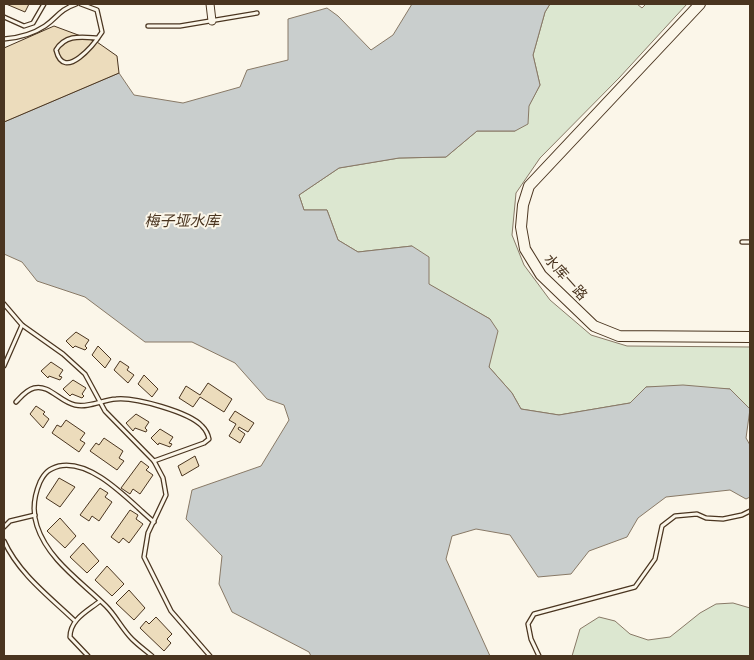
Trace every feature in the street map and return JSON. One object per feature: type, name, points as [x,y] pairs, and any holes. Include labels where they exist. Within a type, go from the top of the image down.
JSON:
[{"type":"street","points":[[210,4],[212,21]]},
{"type":"street","name":"水库一路","points":[[700,4],[529,186],[522,205],[521,227],[525,249],[541,275],[594,326],[619,336],[750,337]]},
{"type":"lane","points":[[4,17],[24,26],[33,23],[44,4]]},
{"type":"lane","points":[[4,39],[16,38],[35,32],[46,26],[63,9],[76,4]]},
{"type":"lane","points":[[81,4],[97,10],[102,32],[92,48],[72,62],[64,61],[57,56],[56,50],[68,38],[98,38]]},
{"type":"lane","points":[[148,26],[180,26],[257,13]]},
{"type":"lane","points":[[742,242],[750,242]]},
{"type":"lane","points":[[4,304],[22,325],[63,354],[85,374],[100,403],[130,439],[154,461],[163,478],[166,495],[148,534],[144,557],[171,611],[210,656]]},
{"type":"lane","points":[[4,366],[22,325]]},
{"type":"lane","points":[[16,402],[27,391],[34,388],[45,388],[73,405],[84,406],[116,399],[128,399],[148,403],[194,420],[207,431],[209,439],[204,443],[154,461]]},
{"type":"lane","points":[[152,656],[132,639],[100,601],[46,546],[37,526],[35,515],[36,491],[44,474],[52,468],[68,464],[83,468],[108,482],[154,522]]},
{"type":"lane","points":[[539,656],[531,639],[528,624],[534,614],[635,587],[655,559],[662,526],[675,516],[697,514],[706,518],[724,519],[750,511]]},
{"type":"lane","points":[[4,527],[10,521],[35,515]]},
{"type":"lane","points":[[4,542],[15,561],[32,580],[75,621]]},
{"type":"lane","points":[[88,656],[70,637],[70,628],[75,621],[100,601]]},
{"type":"green space","points":[[550,4],[637,4],[642,8],[646,4],[687,4],[619,78],[540,158],[516,193],[512,235],[524,265],[550,300],[591,335],[627,346],[750,347],[750,409],[730,389],[646,387],[630,403],[559,415],[521,409],[512,393],[489,367],[490,319],[428,284],[412,246],[358,252],[338,240],[327,210],[304,210],[299,195],[339,168],[399,158],[446,157],[477,131],[515,131],[540,85],[533,55],[545,12]]},
{"type":"green space","points":[[733,603],[750,608],[750,656],[572,656],[580,629],[599,617],[615,621],[630,634],[648,640],[670,637],[700,613],[716,604]]},
{"type":"water","name":"梅子垭水库","points":[[412,4],[550,4],[545,12],[533,55],[540,85],[529,106],[528,124],[515,131],[477,131],[446,157],[399,158],[339,168],[299,195],[304,210],[327,210],[338,240],[358,252],[412,246],[429,257],[429,284],[490,319],[498,331],[489,367],[512,393],[521,409],[559,415],[630,403],[646,387],[683,385],[730,389],[750,409],[746,438],[750,445],[750,497],[746,499],[730,490],[666,497],[638,518],[627,537],[589,551],[571,574],[538,577],[510,535],[476,529],[452,536],[446,559],[490,656],[311,656],[309,652],[232,612],[219,584],[222,556],[186,519],[192,490],[261,466],[289,420],[284,405],[267,399],[235,363],[192,342],[145,342],[85,297],[37,281],[22,262],[4,254],[4,122],[119,73],[134,95],[183,103],[240,87],[247,70],[288,60],[288,19],[327,8],[338,16],[371,50],[393,35]]},
{"type":"building","points":[[6,4],[29,4],[25,12]]},
{"type":"building","points":[[54,26],[97,42],[117,56],[119,73],[4,122],[4,48]]},
{"type":"building","points":[[76,332],[89,340],[85,350],[75,346],[73,348],[66,341]]},
{"type":"building","points":[[98,346],[111,359],[105,368],[92,355]]},
{"type":"building","points":[[120,361],[129,367],[127,370],[134,375],[128,383],[114,370]]},
{"type":"building","points":[[51,362],[63,370],[59,376],[62,377],[60,380],[49,376],[48,378],[41,371]]},
{"type":"building","points":[[144,375],[158,389],[152,397],[138,384]]},
{"type":"building","points":[[73,380],[86,388],[82,398],[72,394],[70,396],[63,389]]},
{"type":"building","points":[[208,383],[232,399],[224,412],[200,397],[193,407],[179,398],[186,386],[200,395]]},
{"type":"building","points":[[36,406],[45,412],[43,414],[49,419],[43,428],[30,414]]},
{"type":"building","points":[[235,411],[254,423],[248,432],[239,427],[238,429],[245,434],[240,443],[229,436],[236,424],[229,420]]},
{"type":"building","points":[[136,414],[149,422],[145,428],[146,432],[135,428],[133,431],[126,423]]},
{"type":"building","points":[[66,420],[85,433],[80,440],[85,443],[79,452],[52,433],[57,425],[61,427]]},
{"type":"building","points":[[160,429],[173,437],[169,443],[172,444],[170,447],[159,443],[158,445],[151,438]]},
{"type":"building","points":[[104,438],[123,451],[119,458],[124,461],[117,470],[90,451],[96,443],[99,445]]},
{"type":"building","points":[[195,456],[199,466],[182,476],[178,466]]},
{"type":"building","points":[[141,461],[149,467],[146,470],[153,475],[140,494],[133,489],[130,494],[121,488]]},
{"type":"building","points":[[59,478],[75,487],[60,507],[46,498]]},
{"type":"building","points":[[100,488],[108,493],[105,497],[112,502],[99,521],[92,516],[89,521],[80,515]]},
{"type":"building","points":[[130,510],[138,515],[136,519],[143,524],[129,543],[123,538],[119,543],[111,537]]},
{"type":"building","points":[[60,518],[76,536],[65,548],[47,531]]},
{"type":"building","points":[[83,543],[99,561],[87,573],[70,557]]},
{"type":"building","points":[[107,566],[124,584],[112,596],[95,580]]},
{"type":"building","points":[[129,590],[145,608],[134,620],[116,603]]},
{"type":"building","points":[[156,617],[172,634],[167,639],[171,643],[164,651],[140,628],[146,621],[149,624]]}]
